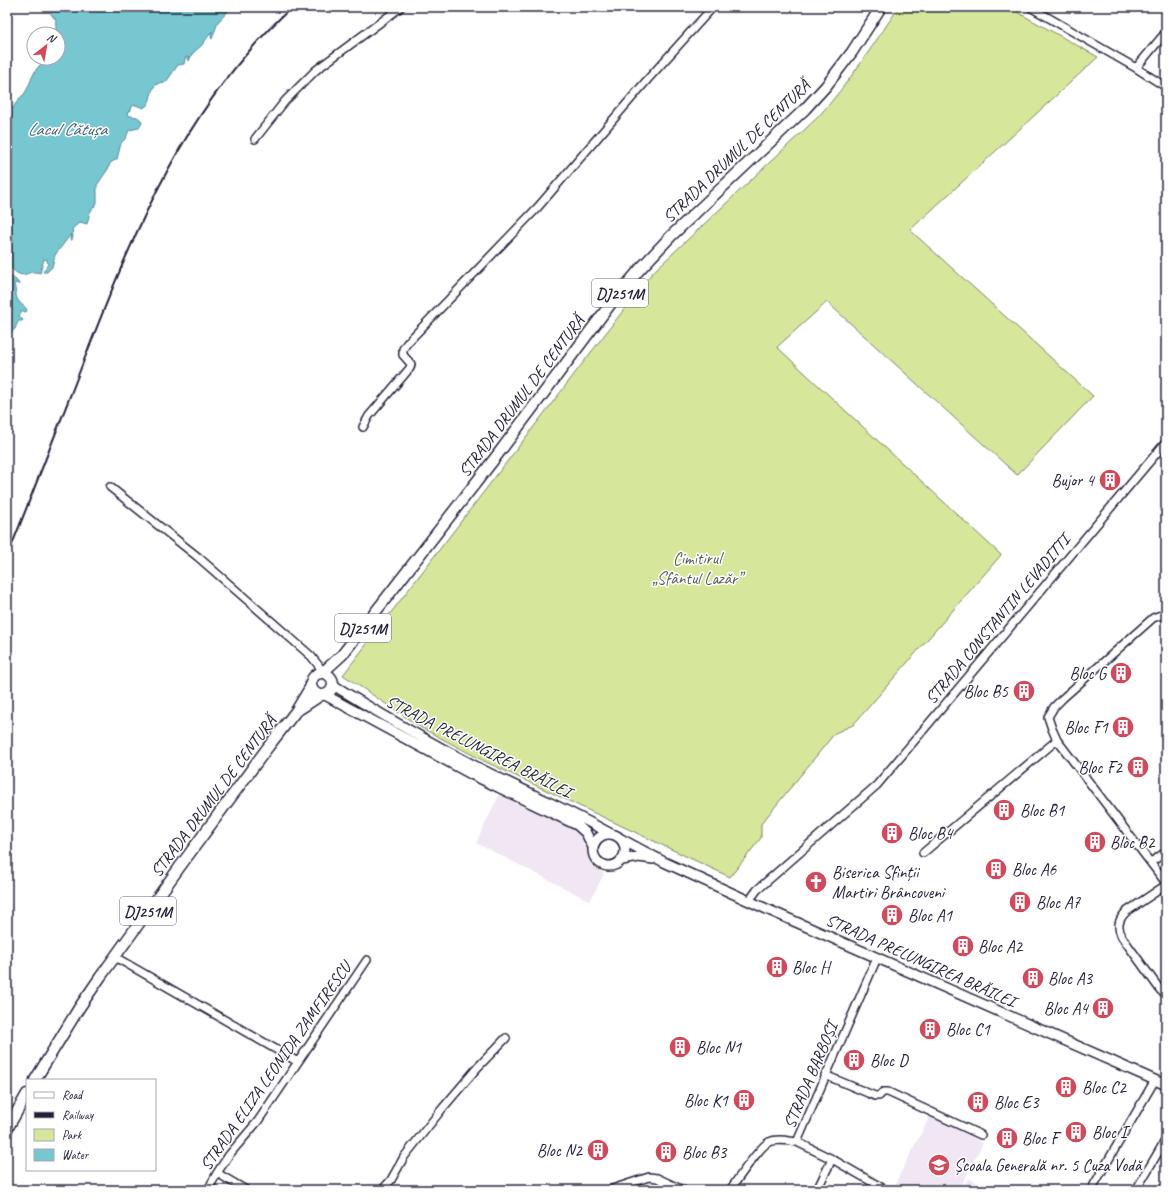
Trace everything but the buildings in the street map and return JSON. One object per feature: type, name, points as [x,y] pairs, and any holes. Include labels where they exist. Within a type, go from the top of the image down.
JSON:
[{"type":"highway","name":"STRADA DRUMUL DE CENTURĂ","points":[[342,655],[495,458],[612,302],[671,236],[804,110],[826,86],[852,52],[881,7]]},
{"type":"highway","points":[[296,712],[315,676],[322,673],[342,655]]},
{"type":"highway","points":[[296,712],[331,691],[342,655]]},
{"type":"highway","points":[[322,673],[329,675],[333,683]]},
{"type":"highway","points":[[311,686],[314,693],[323,695]]},
{"type":"highway","name":"STRADA DRUMUL DE CENTURĂ","points":[[36,1079],[79,1008],[114,957],[258,760],[296,712]]},
{"type":"highway","points":[[7,1129],[26,1096]]},
{"type":"main road","name":"STRADA PRELUNGIREA BRĂILEI","points":[[333,683],[404,728],[502,780],[579,816],[611,834]]},
{"type":"main road","name":"STRADA PRELUNGIREA BRĂILEI","points":[[323,695],[471,774],[577,825],[586,833],[593,847]]},
{"type":"main road","points":[[611,834],[620,839],[623,843],[625,852],[622,860],[615,866],[605,866],[595,859],[593,847],[598,839],[602,836],[611,834]]},
{"type":"main road","name":"STRADA PRELUNGIREA BRĂILEI","points":[[620,839],[664,862],[749,901],[1166,1085]]},
{"type":"main road","name":"STRADA PRELUNGIREA BRĂILEI","points":[[622,860],[639,857],[664,862]]},
{"type":"street","points":[[255,139],[285,101],[316,70],[401,7]]},
{"type":"street","points":[[363,427],[368,416],[410,368],[411,364],[404,355],[403,349],[407,344],[538,207],[648,79],[713,7]]},
{"type":"street","points":[[1030,7],[1166,87]]},
{"type":"street","points":[[1136,68],[1166,32]]},
{"type":"street","name":"STRADA CONSTANTIN LEVADITTI","points":[[749,901],[757,890],[877,785],[1166,442]]},
{"type":"street","points":[[110,488],[198,557],[312,656],[322,673]]},
{"type":"street","points":[[1161,991],[1122,937],[1118,924],[1121,917],[1126,912],[1166,884],[1151,862],[1057,740],[1048,717],[1054,707],[1153,618],[1161,615],[1166,616]]},
{"type":"street","points":[[923,853],[1057,740]]},
{"type":"street","points":[[1151,862],[1166,852]]},
{"type":"street","points":[[114,957],[298,1062]]},
{"type":"street","name":"STRADA BARBOȘI","points":[[730,1190],[768,1142],[784,1140],[797,1142],[876,958]]},
{"type":"street","name":"STRADA ELIZA LEONIDA ZAMFIRESCU","points":[[208,1190],[217,1173],[258,1121],[367,960]]},
{"type":"street","points":[[382,1190],[391,1180],[404,1157],[442,1109],[477,1068],[506,1038]]},
{"type":"street","points":[[825,1075],[875,1096],[879,1096],[883,1092],[888,1092],[981,1135]]},
{"type":"street","points":[[1092,1190],[1155,1080]]},
{"type":"street","points":[[1136,1190],[1163,1150],[1166,1139]]},
{"type":"street","points":[[797,1142],[832,1159],[886,1190]]},
{"type":"street","points":[[817,1190],[832,1159]]},
{"type":"street","points":[[217,1173],[246,1190]]},
{"type":"street","points":[[609,1190],[649,1177],[657,1178],[683,1190]]},
{"type":"shaded area","points":[[501,791],[579,832],[587,848],[591,863],[604,874],[590,901],[476,843]]},
{"type":"shaded area","name":"Școala Generală nr. 5 Cuza Vodă","points":[[930,1116],[983,1143],[959,1190],[900,1190],[894,1186]]},
{"type":"shaded area","points":[[968,1178],[992,1190],[961,1190]]},
{"type":"green space","name":"Cimitirul „Sfântul Lazăr”","points":[[899,7],[1008,7],[1098,57],[910,230],[1093,396],[1017,475],[827,302],[777,347],[1001,555],[853,725],[835,733],[761,824],[761,838],[730,877],[484,761],[420,727],[343,675],[652,273],[818,117],[870,50]]},
{"type":"water","name":"Lacul Cătușa","points":[[53,7],[232,7],[218,22],[212,39],[212,31],[202,45],[192,54],[189,61],[188,57],[186,57],[184,64],[178,65],[166,82],[159,83],[153,88],[149,103],[143,108],[136,105],[132,106],[131,110],[127,113],[130,116],[138,117],[142,123],[139,128],[129,130],[126,138],[121,143],[117,159],[110,163],[108,169],[97,185],[97,203],[90,212],[87,224],[80,222],[72,229],[72,240],[70,240],[71,234],[55,255],[52,267],[47,272],[43,272],[48,264],[47,260],[44,259],[40,273],[31,272],[22,275],[18,274],[7,264],[7,115],[25,93],[34,73],[39,66],[66,66],[66,26],[56,26],[56,20],[51,14]]},
{"type":"water","points":[[7,274],[16,280],[20,285],[16,283],[14,284],[16,296],[18,301],[27,310],[26,312],[22,311],[19,316],[23,320],[18,321],[15,329],[10,333],[7,332]]},
{"type":"railway","points":[[7,557],[105,307],[146,213],[169,168],[194,125],[223,83],[255,44],[292,7]]},
{"type":"place","name":"Bujor 4","points":[[1110,480]]},
{"type":"place","name":"Bloc G","points":[[1121,673]]},
{"type":"place","name":"Bloc B5","points":[[1024,691]]},
{"type":"place","name":"Bloc F1","points":[[1123,727]]},
{"type":"place","name":"Bloc F2","points":[[1138,767]]},
{"type":"place","name":"Bloc B1","points":[[1004,810]]},
{"type":"place","name":"Bloc B4","points":[[892,833]]},
{"type":"place","name":"Bloc B2","points":[[1095,842]]},
{"type":"place","name":"Bloc A6","points":[[996,869]]},
{"type":"place","name":"Biserica Sfinții Martiri Brâncoveni","points":[[816,882]]},
{"type":"place","name":"Bloc A7","points":[[1020,902]]},
{"type":"place","name":"Bloc A1","points":[[892,915]]},
{"type":"place","name":"Bloc A2","points":[[963,946]]},
{"type":"place","name":"Bloc H","points":[[777,967]]},
{"type":"place","name":"Bloc A3","points":[[1033,978]]},
{"type":"place","name":"Bloc A4","points":[[1103,1008]]},
{"type":"place","name":"Bloc C1","points":[[930,1029]]},
{"type":"place","name":"Bloc N1","points":[[680,1047]]},
{"type":"place","name":"Bloc D","points":[[854,1060]]},
{"type":"place","name":"Bloc C2","points":[[1066,1087]]},
{"type":"place","name":"Bloc K1","points":[[744,1100]]},
{"type":"place","name":"Bloc E3","points":[[978,1102]]},
{"type":"place","name":"Bloc I","points":[[1076,1132]]},
{"type":"place","name":"Bloc F","points":[[1007,1138]]},
{"type":"place","name":"Bloc N2","points":[[598,1150]]},
{"type":"place","name":"Bloc B3","points":[[666,1152]]},
{"type":"place","name":"Școala Generală nr. 5 Cuza Vodă","points":[[939,1165]]}]
